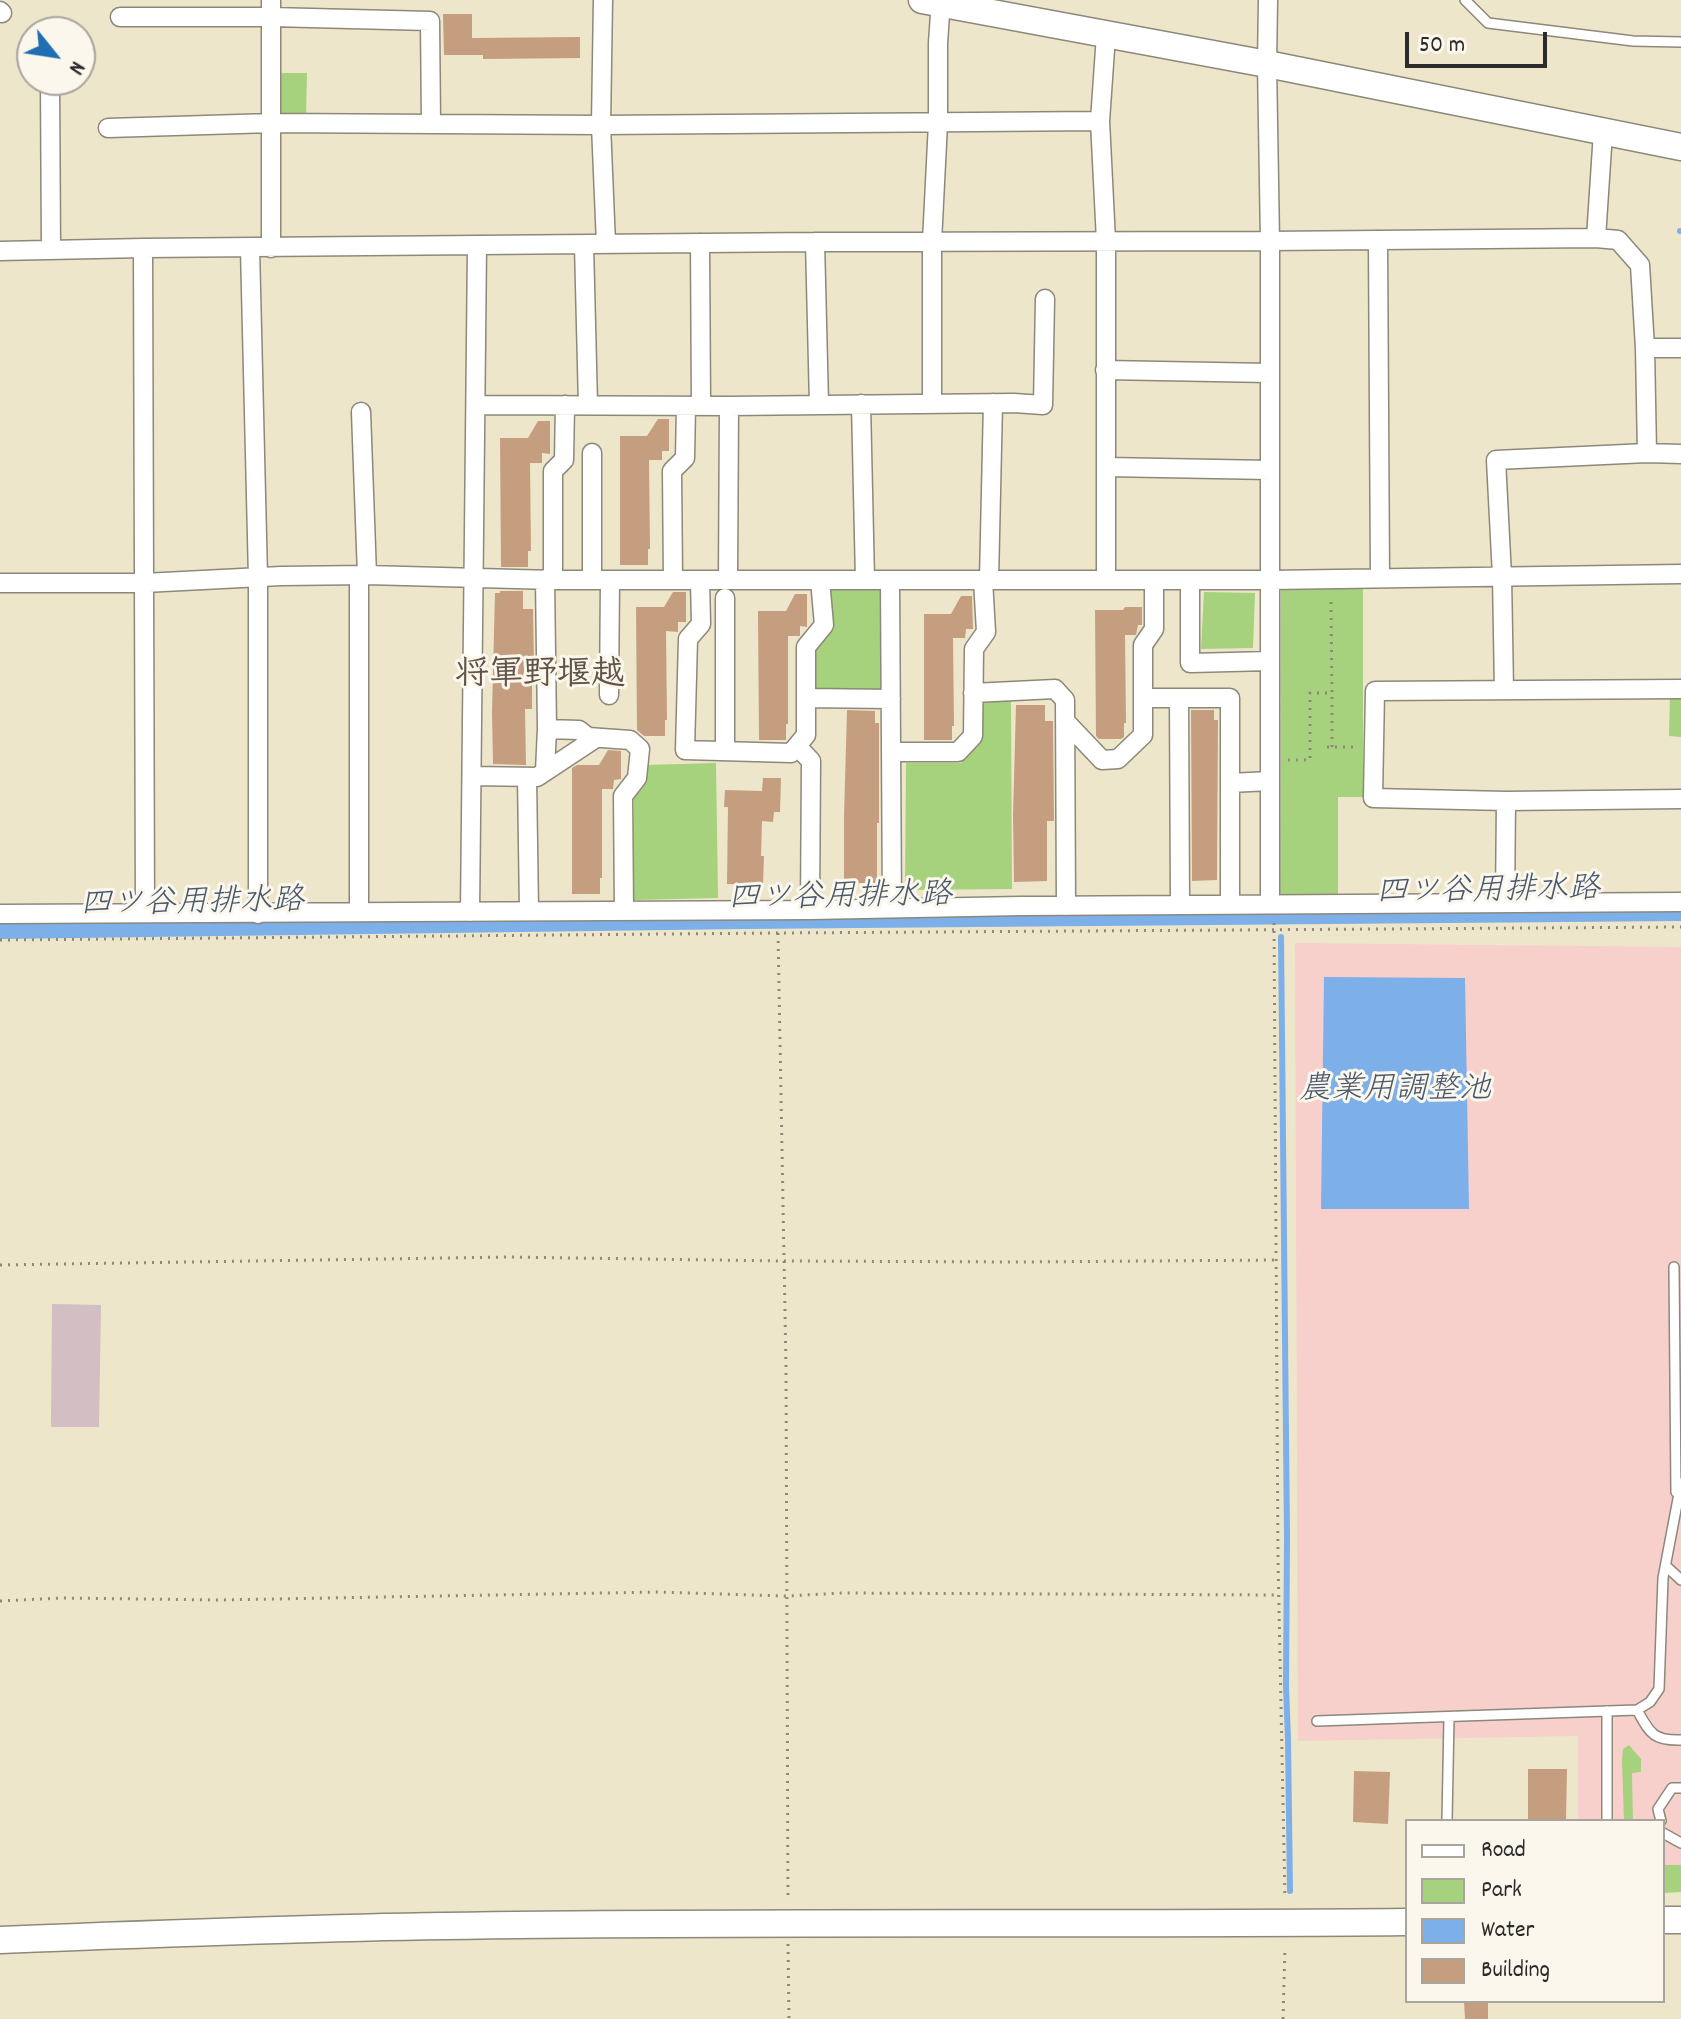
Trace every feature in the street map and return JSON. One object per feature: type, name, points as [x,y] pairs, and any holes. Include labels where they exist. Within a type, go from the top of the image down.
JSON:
[{"type":"street","points":[[603,0],[601,125],[606,244]]},
{"type":"street","points":[[1268,0],[1270,904]]},
{"type":"street","points":[[932,404],[932,242],[938,123],[935,1],[1681,147]]},
{"type":"street","points":[[120,17],[271,8],[430,21],[431,123]]},
{"type":"street","points":[[271,8],[271,248]]},
{"type":"street","points":[[1106,35],[1100,121],[1106,241],[1106,580]]},
{"type":"street","points":[[50,96],[51,250]]},
{"type":"street","points":[[108,128],[272,123],[601,125],[1100,121]]},
{"type":"street","points":[[1596,238],[1603,132]]},
{"type":"street","points":[[1378,240],[1380,578]]},
{"type":"street","points":[[0,251],[815,242],[1618,240],[1640,265],[1647,453]]},
{"type":"street","points":[[815,242],[819,404]]},
{"type":"street","points":[[673,580],[672,471],[685,458],[693,406],[700,243]]},
{"type":"street","points":[[584,245],[588,405]]},
{"type":"street","points":[[470,912],[477,246]]},
{"type":"street","points":[[143,248],[145,913]]},
{"type":"street","points":[[250,248],[258,578],[258,914]]},
{"type":"street","points":[[476,405],[1043,405],[1045,299]]},
{"type":"street","points":[[1645,348],[1681,348]]},
{"type":"street","points":[[1105,370],[1269,373]]},
{"type":"street","points":[[892,752],[958,752],[973,736],[974,649],[986,632],[993,403]]},
{"type":"street","points":[[861,404],[865,580]]},
{"type":"street","points":[[529,911],[536,774],[547,729],[553,471],[564,460],[565,405]]},
{"type":"street","points":[[725,751],[729,406]]},
{"type":"street","points":[[359,912],[363,575],[361,412]]},
{"type":"street","points":[[592,453],[609,695]]},
{"type":"street","points":[[1504,690],[1496,460],[1681,454]]},
{"type":"street","points":[[1106,467],[1270,470]]},
{"type":"street","points":[[0,583],[144,583],[363,575],[700,580],[726,589],[820,580],[1270,580],[1681,574]]},
{"type":"street","points":[[700,580],[701,624],[688,639],[685,750],[791,753],[806,735],[806,647],[824,625],[820,580]]},
{"type":"street","points":[[890,580],[892,908]]},
{"type":"street","points":[[1065,721],[1102,760],[1118,759],[1143,735],[1143,645],[1154,629],[1154,580]]},
{"type":"street","points":[[1190,580],[1190,663],[1270,661]]},
{"type":"street","points":[[973,693],[1055,689],[1065,700],[1066,906]]},
{"type":"street","points":[[1681,689],[1375,691],[1373,798],[1506,801],[1681,799]]},
{"type":"street","points":[[806,698],[891,699]]},
{"type":"street","points":[[1143,698],[1230,698],[1230,904]]},
{"type":"street","points":[[1179,698],[1180,905]]},
{"type":"street","points":[[547,729],[579,730],[588,737],[630,740],[640,749],[637,778],[623,796],[624,911]]},
{"type":"street","points":[[473,776],[536,774],[596,738]]},
{"type":"street","points":[[797,746],[811,761],[810,910]]},
{"type":"street","points":[[1230,783],[1270,781]]},
{"type":"street","points":[[1505,902],[1506,801]]},
{"type":"street","points":[[0,914],[1681,902]]},
{"type":"street","points":[[0,1940],[442,1926],[1405,1922]]},
{"type":"lane","points":[[1465,0],[1488,23],[1633,41],[1681,42]]},
{"type":"lane","points":[[1674,1267],[1676,1512]]},
{"type":"lane","points":[[1317,1721],[1637,1710],[1650,1702],[1659,1689],[1663,1578],[1681,1483]]},
{"type":"lane","points":[[1666,1566],[1681,1580]]},
{"type":"lane","points":[[1637,1710],[1654,1737],[1665,1741],[1681,1740]]},
{"type":"lane","points":[[1607,1711],[1607,1819]]},
{"type":"lane","points":[[1447,1819],[1449,1718]]},
{"type":"lane","points":[[1660,1819],[1658,1809],[1672,1788],[1681,1788]]},
{"type":"path","points":[[1331,587],[1329,747],[1374,747]]},
{"type":"path","points":[[1310,760],[1310,693],[1332,693]]},
{"type":"path","points":[[0,940],[1681,927]]},
{"type":"path","points":[[1274,930],[1285,1924],[1283,2019]]},
{"type":"path","points":[[778,933],[786,1366],[789,2019]]},
{"type":"path","points":[[0,1265],[506,1257],[1019,1262],[1277,1260]]},
{"type":"path","points":[[0,1601],[659,1592],[787,1596],[842,1593],[1279,1595]]},
{"type":"shaded area","points":[[1295,943],[1681,947],[1681,1891],[1665,1892],[1665,1819],[1578,1819],[1578,1736],[1298,1741]]},
{"type":"shaded area","points":[[52,1304],[101,1305],[99,1427],[51,1427]]},
{"type":"green space","points":[[276,73],[307,73],[306,118],[285,117],[276,108]]},
{"type":"green space","points":[[1281,587],[1363,587],[1363,797],[1338,797],[1338,898],[1280,898]]},
{"type":"green space","points":[[829,589],[882,589],[883,689],[815,691],[815,651],[830,629]]},
{"type":"green space","points":[[1204,592],[1255,593],[1253,648],[1201,649]]},
{"type":"green space","points":[[1670,695],[1681,695],[1681,737],[1669,736]]},
{"type":"green space","points":[[1011,700],[1012,889],[905,890],[906,763],[961,763],[982,737],[983,701]]},
{"type":"green space","points":[[716,763],[718,898],[632,900],[634,798],[645,785],[645,765]]},
{"type":"green space","points":[[1629,1745],[1641,1759],[1641,1772],[1632,1773],[1633,1819],[1624,1819],[1623,1749]]},
{"type":"green space","points":[[1665,1865],[1681,1865],[1681,1892],[1665,1893]]},
{"type":"water","name":"四ツ谷用排水路","points":[[1681,911],[1681,921],[0,939],[0,921]]},
{"type":"water","name":"農業用調整池","points":[[1324,977],[1465,978],[1469,1209],[1321,1209]]},
{"type":"building","points":[[443,14],[472,14],[472,38],[580,37],[580,58],[483,59],[483,55],[444,55]]},
{"type":"building","points":[[658,419],[669,419],[669,451],[662,451],[662,460],[649,460],[648,565],[620,565],[620,436],[647,436]]},
{"type":"building","points":[[538,421],[550,421],[550,454],[542,453],[542,463],[530,463],[531,551],[528,551],[528,567],[501,567],[500,438],[528,438]]},
{"type":"building","points":[[523,591],[523,609],[533,609],[534,669],[532,709],[525,709],[526,765],[493,764],[495,593]]},
{"type":"building","points":[[673,592],[686,592],[686,622],[678,622],[678,632],[666,631],[665,736],[644,736],[637,730],[636,607],[664,607]]},
{"type":"building","points":[[795,594],[807,594],[807,627],[800,626],[800,636],[788,636],[786,740],[759,740],[758,611],[786,611]]},
{"type":"building","points":[[961,596],[972,596],[973,629],[966,629],[965,638],[953,638],[952,740],[924,740],[924,614],[951,614]]},
{"type":"building","points":[[1125,607],[1142,607],[1142,625],[1138,625],[1136,635],[1125,635],[1124,737],[1099,739],[1096,736],[1095,610],[1123,610]]},
{"type":"building","points":[[1016,705],[1045,705],[1045,721],[1053,721],[1054,821],[1047,821],[1047,881],[1014,882]]},
{"type":"building","points":[[847,710],[875,711],[875,723],[879,723],[877,883],[844,883]]},
{"type":"building","points":[[1191,710],[1214,710],[1214,720],[1218,720],[1217,880],[1192,881]]},
{"type":"building","points":[[608,750],[621,751],[621,779],[614,780],[613,789],[602,789],[600,894],[572,894],[572,768],[577,765],[599,765]]},
{"type":"building","points":[[763,778],[781,778],[780,812],[774,812],[773,822],[762,821],[763,885],[727,884],[728,807],[724,807],[725,790],[762,791]]},
{"type":"building","points":[[1528,1769],[1567,1769],[1566,1819],[1528,1819]]},
{"type":"building","points":[[1354,1771],[1390,1772],[1388,1824],[1353,1822]]},
{"type":"building","points":[[1464,2003],[1488,2003],[1488,2019],[1465,2019]]},
{"type":"waterway","points":[[1281,937],[1290,1891]]},
{"type":"district","name":"将軍野堰越","points":[[540,678]]}]
